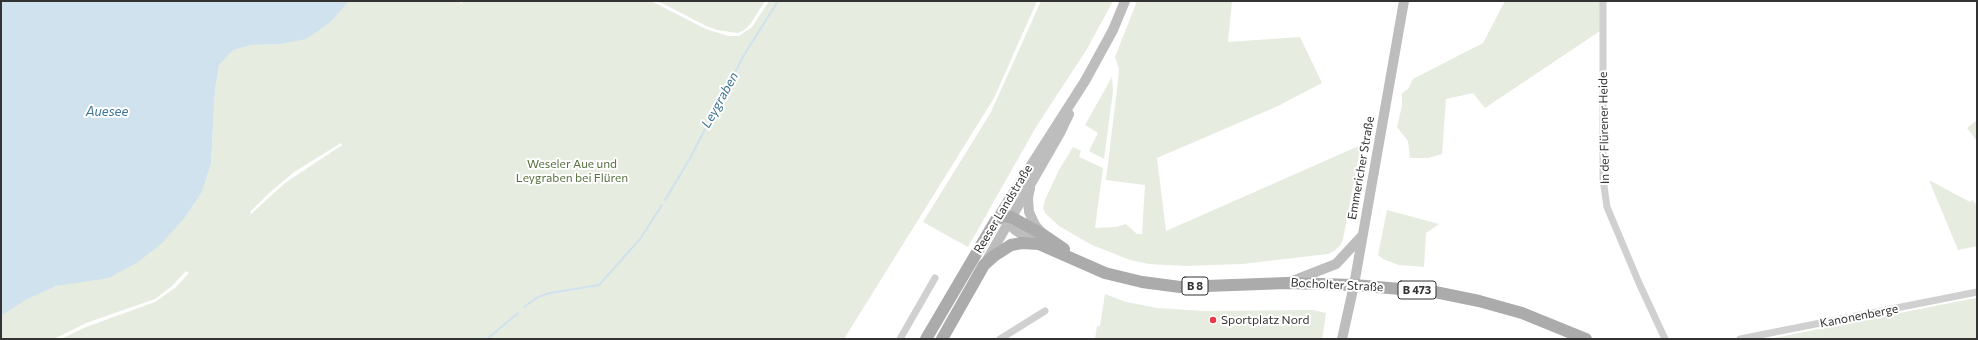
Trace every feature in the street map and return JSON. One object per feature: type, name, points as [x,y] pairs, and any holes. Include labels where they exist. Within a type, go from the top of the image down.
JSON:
[{"type":"main road","name":"Bocholter Straße","points":[[1004,217],[1040,239],[1105,273],[1142,282],[1180,286],[1287,283],[1405,288],[1479,301],[1522,313],[1586,339]]},
{"type":"main road","name":"Reeser Landstraße","points":[[926,339],[1004,217]]},
{"type":"main road","name":"B 8","points":[[984,265],[994,256],[1011,245],[1040,239]]},
{"type":"main road","name":"Reeser Landstraße","points":[[942,339],[984,265]]},
{"type":"street","name":"Reeser Landstraße","points":[[984,265],[1004,217],[1085,81],[1113,30],[1125,1]]},
{"type":"street","name":"Emmericher Straße","points":[[1342,339],[1354,285],[1404,1]]},
{"type":"street","name":"In der Flürener Heide","points":[[1603,1],[1603,179],[1607,207],[1639,283],[1665,339]]},
{"type":"street","name":"Reeser Landstraße","points":[[1004,217],[1032,182],[1060,133],[1085,81]]},
{"type":"street","points":[[1032,182],[1028,198],[1029,212],[1040,239]]},
{"type":"street","points":[[1287,283],[1336,264],[1362,236]]},
{"type":"street","points":[[900,339],[935,278]]},
{"type":"street","name":"Kanonenberge","points":[[1740,339],[1977,292]]},
{"type":"street","points":[[1000,339],[1045,311]]},
{"type":"green space","name":"Weseler Aue und Leygraben bei Flüren","points":[[349,1],[460,1],[461,4],[463,1],[651,1],[706,29],[728,36],[739,36],[752,27],[769,1],[1037,1],[994,98],[844,339],[61,339],[86,327],[155,302],[176,287],[189,273],[186,271],[172,286],[155,299],[86,323],[54,339],[1,339],[1,316],[24,301],[56,286],[82,281],[186,216],[202,192],[211,164],[215,90],[219,65],[232,50],[252,45],[280,44],[331,22]],"holes":[[[341,143],[342,145],[285,183],[251,214],[250,212],[268,194],[294,172]]]},
{"type":"green space","points":[[658,1],[765,1],[746,29],[738,33],[717,30],[706,26]]},
{"type":"green space","points":[[1041,1],[1113,1],[1087,49],[1036,127],[968,247],[923,222],[991,112]]},
{"type":"green space","points":[[1137,1],[1232,1],[1228,42],[1300,37],[1322,83],[1278,106],[1157,158],[1166,231],[1361,145],[1343,239],[1340,246],[1334,251],[1328,254],[1242,264],[1185,266],[1149,264],[1130,260],[1092,245],[1059,226],[1045,213],[1043,208],[1045,200],[1059,170],[1073,147],[1081,151],[1079,157],[1103,168],[1095,228],[1116,227],[1126,224],[1137,234],[1142,234],[1145,185],[1106,180],[1119,69],[1115,57]]},
{"type":"green space","points":[[1505,1],[1600,1],[1600,31],[1485,108],[1473,93],[1446,99],[1442,154],[1428,158],[1410,158],[1408,141],[1397,127],[1402,106],[1402,93],[1408,89],[1413,79],[1483,43]]},
{"type":"green space","points":[[1112,77],[1113,91],[1104,159],[1089,151],[1098,133],[1085,125]]},
{"type":"green space","points":[[1977,120],[1977,141],[1967,128]]},
{"type":"green space","points":[[1929,180],[1970,202],[1972,200],[1977,205],[1977,246],[1958,250]]},
{"type":"green space","points":[[1387,210],[1439,224],[1426,233],[1424,267],[1399,265],[1383,259],[1378,255]]},
{"type":"green space","name":"Sportplatz Nord","points":[[1105,294],[1126,302],[1157,308],[1204,311],[1313,310],[1326,313],[1322,339],[1095,339],[1097,326],[1100,326]]},
{"type":"green space","points":[[1977,298],[1977,339],[1769,339],[1960,301]]},
{"type":"water","name":"Auesee","points":[[1,1],[349,1],[331,22],[306,39],[280,44],[252,45],[233,50],[219,65],[215,90],[211,164],[202,192],[186,216],[162,243],[138,262],[109,278],[56,286],[24,301],[1,316]]},
{"type":"waterway","name":"Leygraben","points":[[665,200],[689,160],[744,55],[778,1]]},
{"type":"waterway","name":"Leygraben","points":[[524,307],[538,297],[550,293],[599,285],[640,239],[662,205]]},
{"type":"waterway","name":"Leygraben","points":[[487,339],[518,313]]},
{"type":"place","name":"Sportplatz Nord","points":[[1213,320]]}]
